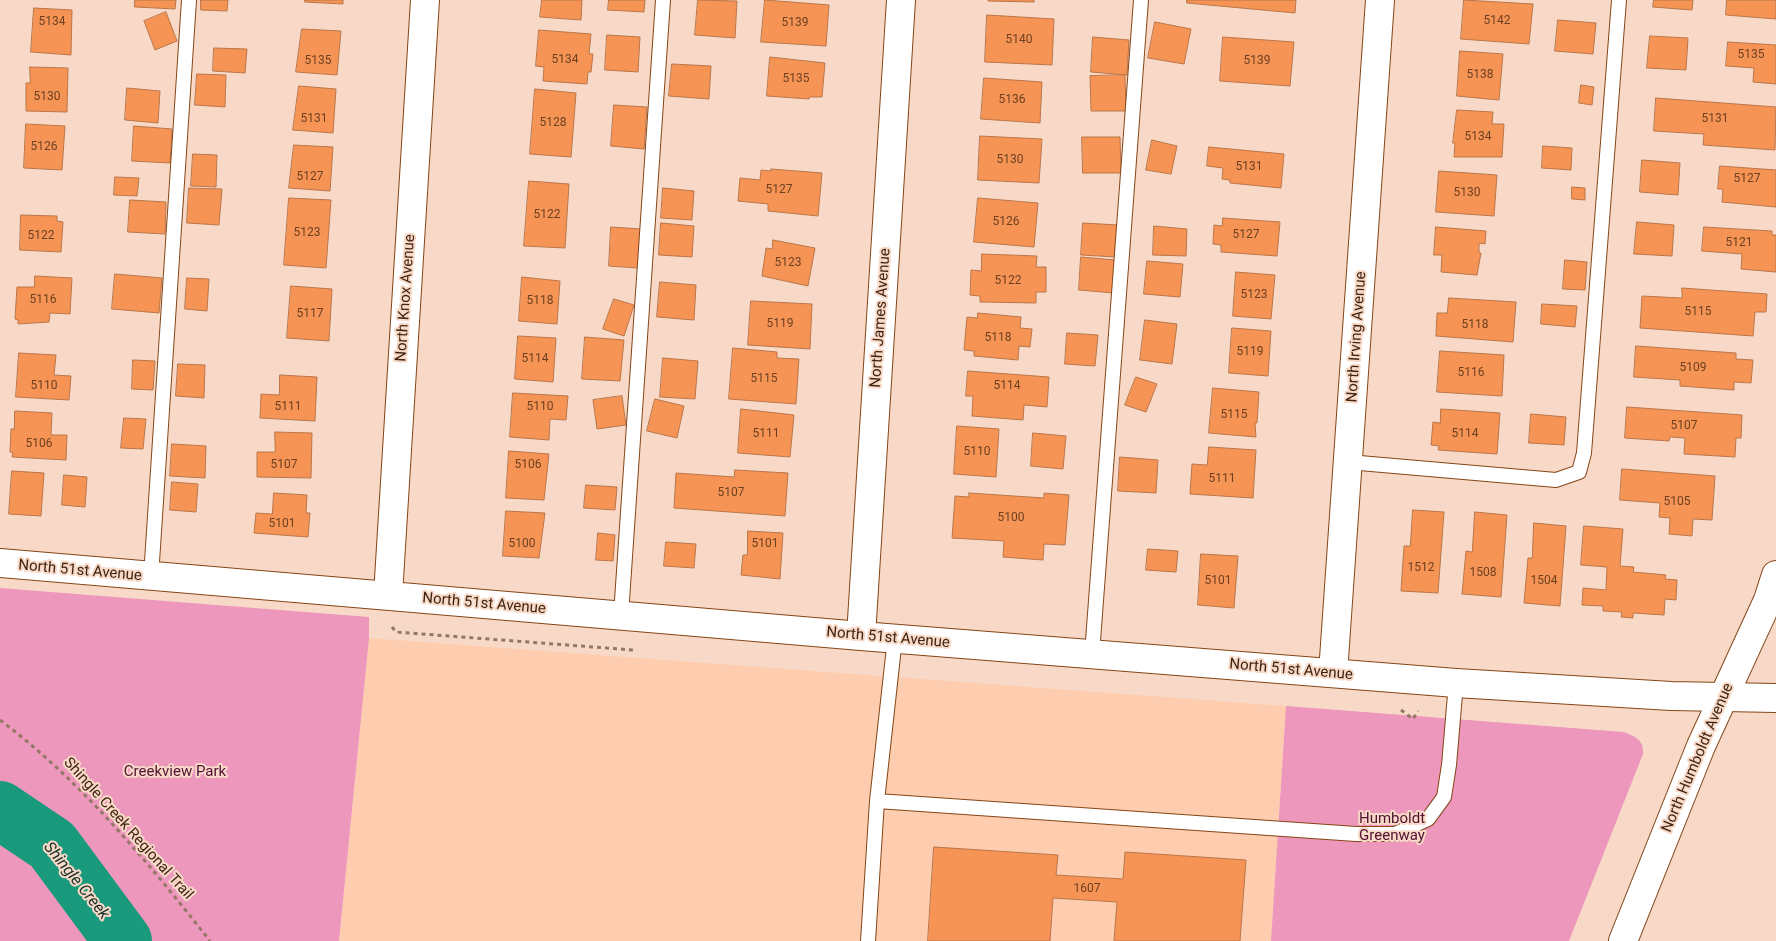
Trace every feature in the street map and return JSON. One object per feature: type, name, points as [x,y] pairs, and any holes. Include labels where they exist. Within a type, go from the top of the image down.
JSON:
[{"type":"street","name":"North Knox Avenue","points":[[388,595],[425,0]]},
{"type":"street","name":"North James Avenue","points":[[861,636],[901,0]]},
{"type":"street","name":"North Irving Avenue","points":[[1333,673],[1380,0]]},
{"type":"street","name":"North 51st Avenue","points":[[0,563],[861,636],[1456,683],[1723,698],[1776,698]]},
{"type":"street","name":"North Humboldt Avenue","points":[[1623,941],[1701,746],[1768,600],[1776,575]]},
{"type":"lane","points":[[151,577],[189,0]]},
{"type":"lane","points":[[621,615],[663,0]]},
{"type":"lane","points":[[1092,654],[1141,0]]},
{"type":"lane","points":[[1348,462],[1556,480],[1579,472],[1584,452],[1619,0]]},
{"type":"lane","points":[[868,941],[877,801],[895,638]]},
{"type":"lane","points":[[877,801],[1356,834],[1395,834],[1428,819],[1444,797],[1449,765],[1456,683]]},
{"type":"path","name":"Shingle Creek Regional Trail","points":[[0,720],[47,757],[71,779],[175,896],[210,941]]},
{"type":"shaded area","points":[[369,638],[1286,706],[1271,941],[339,941]]},
{"type":"green space","name":"Creekview Park","points":[[0,588],[369,617],[369,638],[339,941],[0,941]]},
{"type":"green space","name":"Humboldt Greenway","points":[[1286,706],[1624,732],[1641,742],[1643,754],[1569,941],[1271,941]]},
{"type":"building","points":[[135,0],[176,0],[175,9],[135,7]]},
{"type":"building","points":[[201,0],[228,0],[227,11],[201,10]]},
{"type":"building","points":[[305,0],[343,0],[343,4],[305,2]]},
{"type":"building","points":[[542,0],[582,0],[581,20],[540,17]]},
{"type":"building","points":[[609,0],[645,0],[644,12],[608,10]]},
{"type":"building","points":[[698,0],[737,1],[735,38],[695,35]]},
{"type":"building","points":[[765,0],[829,5],[826,46],[761,42]]},
{"type":"building","points":[[988,0],[1034,0],[1034,2],[988,1]]},
{"type":"building","points":[[1187,0],[1296,0],[1295,13],[1187,3]]},
{"type":"building","points":[[1464,0],[1533,4],[1529,44],[1461,39]]},
{"type":"building","points":[[1654,0],[1693,0],[1692,10],[1653,7]]},
{"type":"building","points":[[1727,0],[1776,0],[1776,19],[1726,15]]},
{"type":"building","points":[[34,8],[72,10],[71,55],[31,52]]},
{"type":"building","points":[[166,12],[177,41],[155,50],[144,21]]},
{"type":"building","points":[[987,15],[1054,19],[1052,65],[985,62]]},
{"type":"building","points":[[1558,20],[1596,23],[1593,54],[1555,51]]},
{"type":"building","points":[[1155,22],[1191,29],[1184,64],[1148,58]]},
{"type":"building","points":[[302,29],[341,31],[337,75],[296,72]]},
{"type":"building","points":[[539,30],[591,34],[589,54],[593,54],[591,72],[588,72],[587,84],[543,81],[544,67],[536,66]]},
{"type":"building","points":[[607,35],[640,37],[638,72],[605,70]]},
{"type":"building","points":[[1650,36],[1688,38],[1686,70],[1647,68]]},
{"type":"building","points":[[1093,37],[1129,40],[1127,75],[1091,72]]},
{"type":"building","points":[[1223,37],[1294,42],[1290,86],[1220,81]]},
{"type":"building","points":[[1728,42],[1776,45],[1776,84],[1753,82],[1754,68],[1726,66]]},
{"type":"building","points":[[214,48],[247,49],[245,73],[213,71]]},
{"type":"building","points":[[1460,51],[1503,54],[1499,100],[1457,96]]},
{"type":"building","points":[[770,57],[825,63],[822,97],[809,97],[809,99],[767,96]]},
{"type":"building","points":[[672,64],[711,66],[709,99],[669,96]]},
{"type":"building","points":[[30,67],[68,68],[67,112],[26,111],[26,83],[30,83]]},
{"type":"building","points":[[197,74],[226,75],[225,107],[195,105]]},
{"type":"building","points":[[1125,75],[1126,111],[1091,111],[1090,76]]},
{"type":"building","points":[[984,78],[1042,82],[1040,123],[981,119]]},
{"type":"building","points":[[1581,85],[1594,87],[1592,105],[1579,103]]},
{"type":"building","points":[[299,86],[336,89],[333,133],[293,130]]},
{"type":"building","points":[[127,88],[160,91],[158,123],[125,120]]},
{"type":"building","points":[[535,89],[576,93],[571,157],[530,154]]},
{"type":"building","points":[[1656,98],[1776,107],[1775,150],[1703,145],[1704,134],[1654,131]]},
{"type":"building","points":[[614,105],[647,107],[644,149],[611,146]]},
{"type":"building","points":[[1457,110],[1493,112],[1492,124],[1504,124],[1502,157],[1454,157],[1455,143],[1453,143]]},
{"type":"building","points":[[26,124],[65,126],[62,170],[24,168]]},
{"type":"building","points":[[134,126],[172,129],[170,163],[132,161]]},
{"type":"building","points":[[980,136],[1042,139],[1039,183],[978,180]]},
{"type":"building","points":[[1082,137],[1120,137],[1121,173],[1083,173]]},
{"type":"building","points":[[1152,140],[1177,146],[1171,174],[1146,170]]},
{"type":"building","points":[[294,145],[333,147],[330,191],[289,188]]},
{"type":"building","points":[[1543,146],[1572,148],[1571,170],[1542,168]]},
{"type":"building","points":[[1209,147],[1284,154],[1281,188],[1230,183],[1230,180],[1222,179],[1223,168],[1207,166]]},
{"type":"building","points":[[193,154],[217,155],[216,187],[191,186]]},
{"type":"building","points":[[1642,160],[1680,163],[1678,195],[1640,192]]},
{"type":"building","points":[[1720,166],[1776,170],[1776,207],[1722,202],[1723,189],[1718,189]]},
{"type":"building","points":[[771,169],[822,173],[818,216],[768,211],[768,204],[738,201],[740,178],[760,180],[761,170],[771,171]]},
{"type":"building","points":[[1439,171],[1497,175],[1494,216],[1436,212]]},
{"type":"building","points":[[115,177],[139,178],[137,196],[114,195]]},
{"type":"building","points":[[529,181],[569,184],[565,248],[524,246]]},
{"type":"building","points":[[1572,187],[1585,188],[1585,200],[1572,199]]},
{"type":"building","points":[[189,188],[222,189],[219,225],[187,223]]},
{"type":"building","points":[[663,188],[694,191],[692,220],[661,218]]},
{"type":"building","points":[[289,198],[331,200],[326,268],[284,265]]},
{"type":"building","points":[[978,198],[1038,203],[1034,247],[974,242]]},
{"type":"building","points":[[130,200],[166,202],[165,234],[128,232]]},
{"type":"building","points":[[21,215],[57,216],[57,221],[63,222],[61,252],[20,250]]},
{"type":"building","points":[[1223,218],[1280,222],[1277,256],[1221,252],[1221,245],[1213,244],[1214,225],[1222,226]]},
{"type":"building","points":[[1637,222],[1674,225],[1672,256],[1634,254]]},
{"type":"building","points":[[661,223],[694,226],[692,257],[659,255]]},
{"type":"building","points":[[1083,223],[1118,225],[1116,257],[1081,255]]},
{"type":"building","points":[[1154,226],[1187,229],[1186,256],[1153,255]]},
{"type":"building","points":[[611,227],[641,229],[638,268],[609,266]]},
{"type":"building","points":[[1436,227],[1486,231],[1485,244],[1479,243],[1479,253],[1481,253],[1477,275],[1441,272],[1442,255],[1434,255]]},
{"type":"building","points":[[1704,227],[1772,231],[1772,235],[1776,235],[1776,272],[1741,269],[1742,254],[1702,251]]},
{"type":"building","points":[[773,240],[815,248],[808,286],[762,276],[766,248],[772,249]]},
{"type":"building","points":[[982,254],[1037,256],[1036,267],[1046,267],[1046,292],[1036,292],[1036,303],[980,302],[980,296],[970,295],[971,270],[981,271]]},
{"type":"building","points":[[1081,257],[1115,260],[1113,293],[1079,290]]},
{"type":"building","points":[[1565,260],[1587,262],[1585,290],[1563,289]]},
{"type":"building","points":[[1147,261],[1183,264],[1180,297],[1144,294]]},
{"type":"building","points":[[1236,272],[1275,275],[1271,319],[1233,316]]},
{"type":"building","points":[[115,274],[162,278],[159,313],[112,309]]},
{"type":"building","points":[[35,276],[72,278],[70,314],[50,313],[49,322],[18,324],[18,320],[15,319],[17,287],[34,287]]},
{"type":"building","points":[[522,277],[560,281],[557,324],[519,321]]},
{"type":"building","points":[[187,278],[209,279],[207,311],[185,309]]},
{"type":"building","points":[[660,282],[696,285],[694,320],[657,317]]},
{"type":"building","points":[[291,286],[332,289],[329,341],[287,338]]},
{"type":"building","points":[[1682,288],[1767,294],[1766,312],[1755,312],[1753,336],[1640,328],[1642,296],[1682,298]]},
{"type":"building","points":[[1449,298],[1516,302],[1513,342],[1436,336],[1437,313],[1447,313]]},
{"type":"building","points":[[614,299],[634,305],[624,336],[603,329]]},
{"type":"building","points":[[751,301],[812,304],[810,349],[748,345]]},
{"type":"building","points":[[1542,304],[1577,306],[1575,327],[1541,324]]},
{"type":"building","points":[[978,313],[1021,317],[1020,328],[1032,329],[1030,347],[1019,346],[1018,360],[974,356],[974,351],[964,350],[967,317],[977,318]]},
{"type":"building","points":[[1145,320],[1177,324],[1172,364],[1140,360]]},
{"type":"building","points":[[1232,328],[1271,331],[1268,376],[1229,373]]},
{"type":"building","points":[[1067,333],[1098,335],[1095,366],[1065,364]]},
{"type":"building","points":[[518,336],[556,338],[553,382],[515,379]]},
{"type":"building","points":[[585,337],[624,340],[620,381],[582,379]]},
{"type":"building","points":[[1636,346],[1736,353],[1736,359],[1753,360],[1751,383],[1734,382],[1734,390],[1680,386],[1680,380],[1634,377]]},
{"type":"building","points":[[733,348],[777,352],[777,358],[799,359],[796,404],[729,399]]},
{"type":"building","points":[[1440,351],[1504,355],[1502,396],[1437,392]]},
{"type":"building","points":[[19,353],[56,355],[54,375],[71,376],[69,400],[16,397]]},
{"type":"building","points":[[663,358],[698,361],[695,399],[660,397]]},
{"type":"building","points":[[133,360],[155,361],[153,390],[132,389]]},
{"type":"building","points":[[178,364],[205,365],[204,398],[176,396]]},
{"type":"building","points":[[968,371],[1049,377],[1047,407],[1024,405],[1023,420],[972,416],[973,396],[966,396]]},
{"type":"building","points":[[280,375],[317,377],[315,421],[260,418],[261,394],[279,395]]},
{"type":"building","points":[[1136,377],[1157,384],[1146,412],[1125,405]]},
{"type":"building","points":[[1213,388],[1259,392],[1257,423],[1255,423],[1256,437],[1209,433]]},
{"type":"building","points":[[513,393],[568,396],[566,420],[550,419],[549,440],[510,437]]},
{"type":"building","points":[[622,396],[626,425],[597,429],[593,400]]},
{"type":"building","points":[[655,399],[684,406],[677,438],[647,431]]},
{"type":"building","points":[[1627,407],[1742,415],[1741,438],[1736,438],[1735,457],[1684,454],[1685,438],[1670,437],[1669,441],[1625,438]]},
{"type":"building","points":[[741,409],[794,415],[790,457],[738,453]]},
{"type":"building","points":[[1441,409],[1500,413],[1497,454],[1438,450],[1439,446],[1431,445],[1433,422],[1440,423]]},
{"type":"building","points":[[15,411],[52,413],[51,435],[67,435],[66,460],[12,457],[13,453],[10,452],[11,429],[14,429]]},
{"type":"building","points":[[1531,414],[1566,417],[1564,445],[1529,443]]},
{"type":"building","points":[[124,418],[146,419],[143,449],[121,448]]},
{"type":"building","points":[[957,426],[999,429],[996,477],[954,474]]},
{"type":"building","points":[[275,432],[312,433],[311,478],[257,477],[257,452],[275,452]]},
{"type":"building","points":[[1033,433],[1066,436],[1063,469],[1031,466]]},
{"type":"building","points":[[172,444],[206,446],[205,478],[170,476]]},
{"type":"building","points":[[1209,447],[1256,450],[1253,498],[1190,494],[1192,464],[1207,465]]},
{"type":"building","points":[[509,451],[549,454],[544,500],[506,498]]},
{"type":"building","points":[[1120,457],[1158,460],[1156,493],[1118,491]]},
{"type":"building","points":[[1622,469],[1715,476],[1712,520],[1693,519],[1692,536],[1669,534],[1670,518],[1659,517],[1660,503],[1620,500]]},
{"type":"building","points":[[735,470],[788,473],[785,516],[674,508],[676,473],[734,477]]},
{"type":"building","points":[[12,471],[44,473],[41,516],[9,514]]},
{"type":"building","points":[[64,475],[87,477],[85,507],[62,505]]},
{"type":"building","points":[[172,482],[198,484],[196,512],[170,510]]},
{"type":"building","points":[[586,485],[617,487],[615,510],[584,508]]},
{"type":"building","points":[[274,493],[307,495],[306,513],[310,513],[308,537],[254,533],[256,513],[272,514]]},
{"type":"building","points":[[969,493],[1044,498],[1044,493],[1069,495],[1065,545],[1044,544],[1043,560],[1003,557],[1004,541],[952,538],[955,496],[969,497]]},
{"type":"building","points":[[1413,510],[1444,512],[1438,593],[1401,591],[1404,546],[1410,546]]},
{"type":"building","points":[[506,511],[545,513],[539,558],[503,556]]},
{"type":"building","points":[[1475,512],[1507,515],[1501,597],[1462,594],[1466,551],[1472,552]]},
{"type":"building","points":[[1534,523],[1566,526],[1560,606],[1524,603],[1528,558],[1532,558]]},
{"type":"building","points":[[1584,526],[1623,529],[1620,566],[1634,567],[1633,572],[1666,575],[1665,579],[1677,580],[1676,600],[1665,599],[1664,615],[1633,613],[1633,618],[1621,617],[1622,612],[1603,611],[1603,606],[1582,605],[1583,588],[1606,590],[1607,567],[1581,565]]},
{"type":"building","points":[[748,531],[783,533],[780,579],[741,575],[743,555],[747,555]]},
{"type":"building","points":[[598,533],[615,535],[613,561],[596,560]]},
{"type":"building","points":[[666,542],[696,544],[694,568],[664,566]]},
{"type":"building","points":[[1148,549],[1178,551],[1176,572],[1146,570]]},
{"type":"building","points":[[1201,554],[1238,556],[1234,608],[1198,605]]},
{"type":"building","points":[[934,847],[1058,855],[1056,875],[1123,879],[1125,852],[1246,860],[1240,941],[1114,941],[1117,902],[1053,898],[1050,941],[928,941]]},
{"type":"waterway","name":"Shingle Creek","points":[[0,810],[52,845],[123,941]]}]
